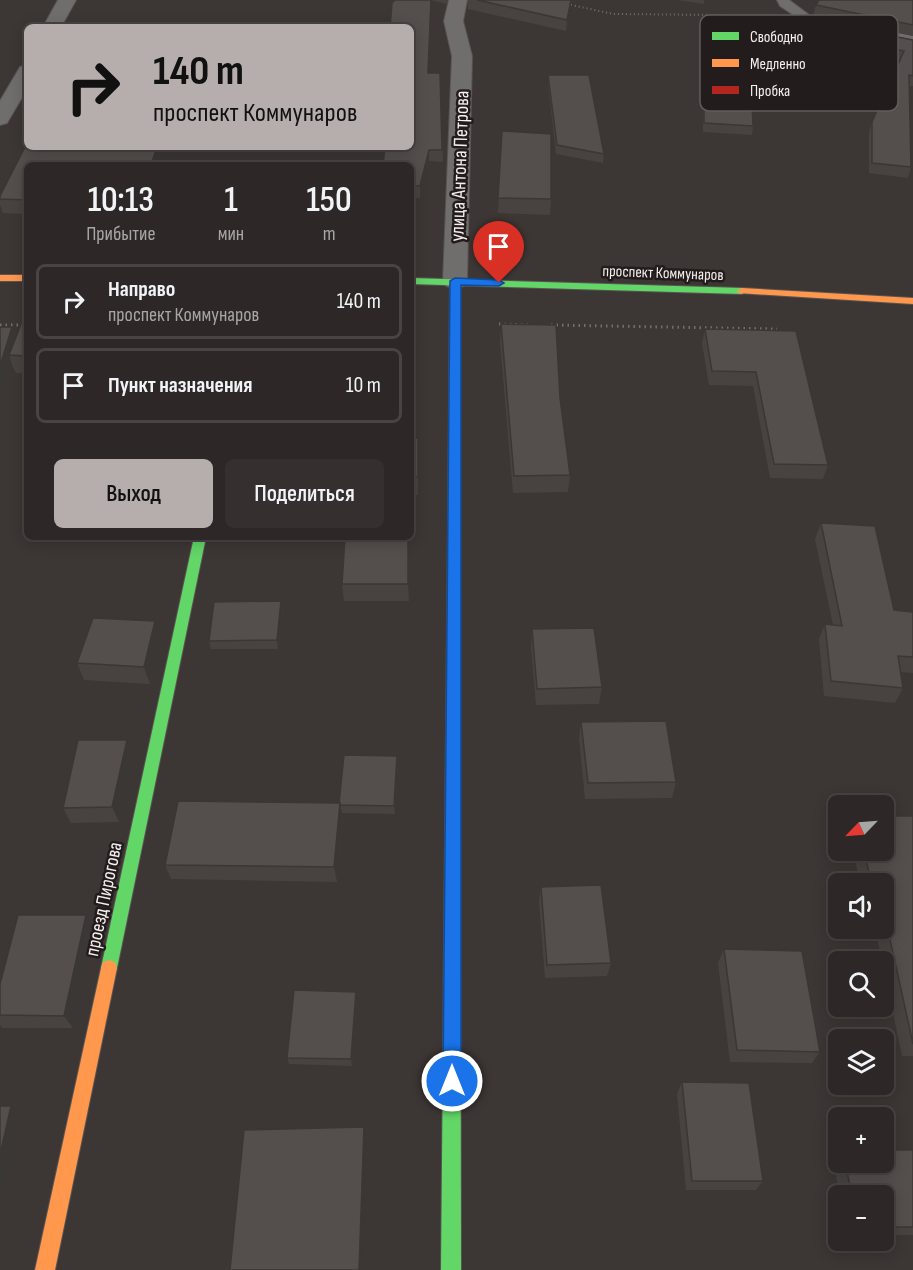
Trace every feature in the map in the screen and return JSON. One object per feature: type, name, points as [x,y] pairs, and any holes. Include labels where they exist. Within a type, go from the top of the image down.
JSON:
[{"type":"street","points":[[54,24],[67,0]]},
{"type":"street","name":"улица Антона Петрова","points":[[451,1270],[455,281],[462,56],[453,28],[455,6],[458,0]]},
{"type":"street","points":[[898,39],[913,42]]},
{"type":"street","points":[[0,119],[24,77]]},
{"type":"street","points":[[0,278],[24,278]]},
{"type":"street","name":"проспект Коммунаров","points":[[414,281],[761,292],[913,301]]},
{"type":"street","name":"проезд Пирогова","points":[[45,1270],[199,540]]},
{"type":"lane","points":[[783,0],[784,4],[801,15]]},
{"type":"path","points":[[567,4],[613,14],[722,15]]},
{"type":"path","points":[[499,324],[534,325]]},
{"type":"path","points":[[0,325],[24,326]]},
{"type":"path","points":[[546,325],[782,330]]},
{"type":"building","points":[[395,0],[431,0],[428,73],[440,73],[442,150],[429,150],[420,186],[414,186],[414,162],[383,162],[385,150],[414,150],[414,24],[390,24],[392,3]]},
{"type":"building","points":[[477,0],[571,0],[567,20]]},
{"type":"building","points":[[819,0],[913,0],[913,25],[898,22],[898,15],[864,15],[816,5]]},
{"type":"building","points":[[898,37],[913,40],[913,76],[909,75],[911,167],[872,163],[872,122],[877,111],[898,111],[898,64],[904,51],[898,50]]},
{"type":"building","points":[[548,75],[589,75],[604,154],[557,145]]},
{"type":"building","points":[[704,111],[752,111],[753,126],[704,123]]},
{"type":"building","points":[[502,131],[551,134],[551,199],[498,198]]},
{"type":"building","points":[[24,149],[156,150],[152,162],[24,162],[24,200],[0,199]]},
{"type":"building","points":[[24,317],[24,356],[9,355]]},
{"type":"building","points":[[501,324],[556,325],[560,398],[570,475],[514,476]]},
{"type":"building","points":[[0,327],[12,327],[0,366]]},
{"type":"building","points":[[705,329],[796,331],[828,465],[774,464],[756,372],[712,371]]},
{"type":"building","points":[[414,351],[416,351],[414,438]]},
{"type":"building","points":[[414,438],[418,438],[418,477],[414,477]]},
{"type":"building","points":[[821,523],[875,526],[894,610],[913,612],[913,657],[898,656],[903,688],[831,681],[825,624],[842,626]]},
{"type":"building","points":[[345,540],[408,540],[408,584],[342,584]]},
{"type":"building","points":[[281,601],[277,640],[209,641],[214,602]]},
{"type":"building","points":[[93,618],[155,621],[144,667],[77,663]]},
{"type":"building","points":[[594,628],[602,687],[537,689],[532,629]]},
{"type":"building","points":[[666,721],[676,782],[588,783],[581,722]]},
{"type":"building","points":[[78,740],[127,740],[112,807],[63,808]]},
{"type":"building","points":[[344,755],[397,756],[394,806],[340,805]]},
{"type":"building","points":[[178,801],[340,803],[334,867],[165,865]]},
{"type":"building","points":[[894,816],[913,816],[913,1044],[890,939],[894,939],[894,873],[869,873],[866,861],[894,861]]},
{"type":"building","points":[[601,885],[611,963],[547,965],[541,887]]},
{"type":"building","points":[[18,915],[86,915],[64,1016],[0,1015],[0,984]]},
{"type":"building","points":[[724,949],[802,951],[820,1052],[737,1050]]},
{"type":"building","points":[[294,990],[356,992],[351,1059],[287,1058]]},
{"type":"building","points":[[682,1082],[749,1083],[763,1181],[692,1181]]},
{"type":"building","points":[[0,1106],[11,1106],[0,1155]]},
{"type":"building","points":[[364,1127],[359,1270],[230,1270],[244,1130]]},
{"type":"building","points":[[894,1150],[913,1150],[913,1227],[894,1227],[894,1185],[850,1185],[847,1173],[894,1173]]},
{"type":"traffic: fast","points":[[414,281],[742,291]]},
{"type":"traffic: fast","points":[[109,968],[199,540]]},
{"type":"traffic: fast","points":[[451,1270],[453,730]]},
{"type":"traffic: slow","points":[[0,278],[24,278]]},
{"type":"traffic: slow","points":[[454,519],[455,281]]},
{"type":"traffic: slow","points":[[742,291],[913,301]]},
{"type":"traffic: slow","points":[[45,1270],[109,968]]},
{"type":"traffic: jam","points":[[453,730],[454,519]]},
{"type":"route","points":[[452,1081],[455,281],[499,283]]}]
